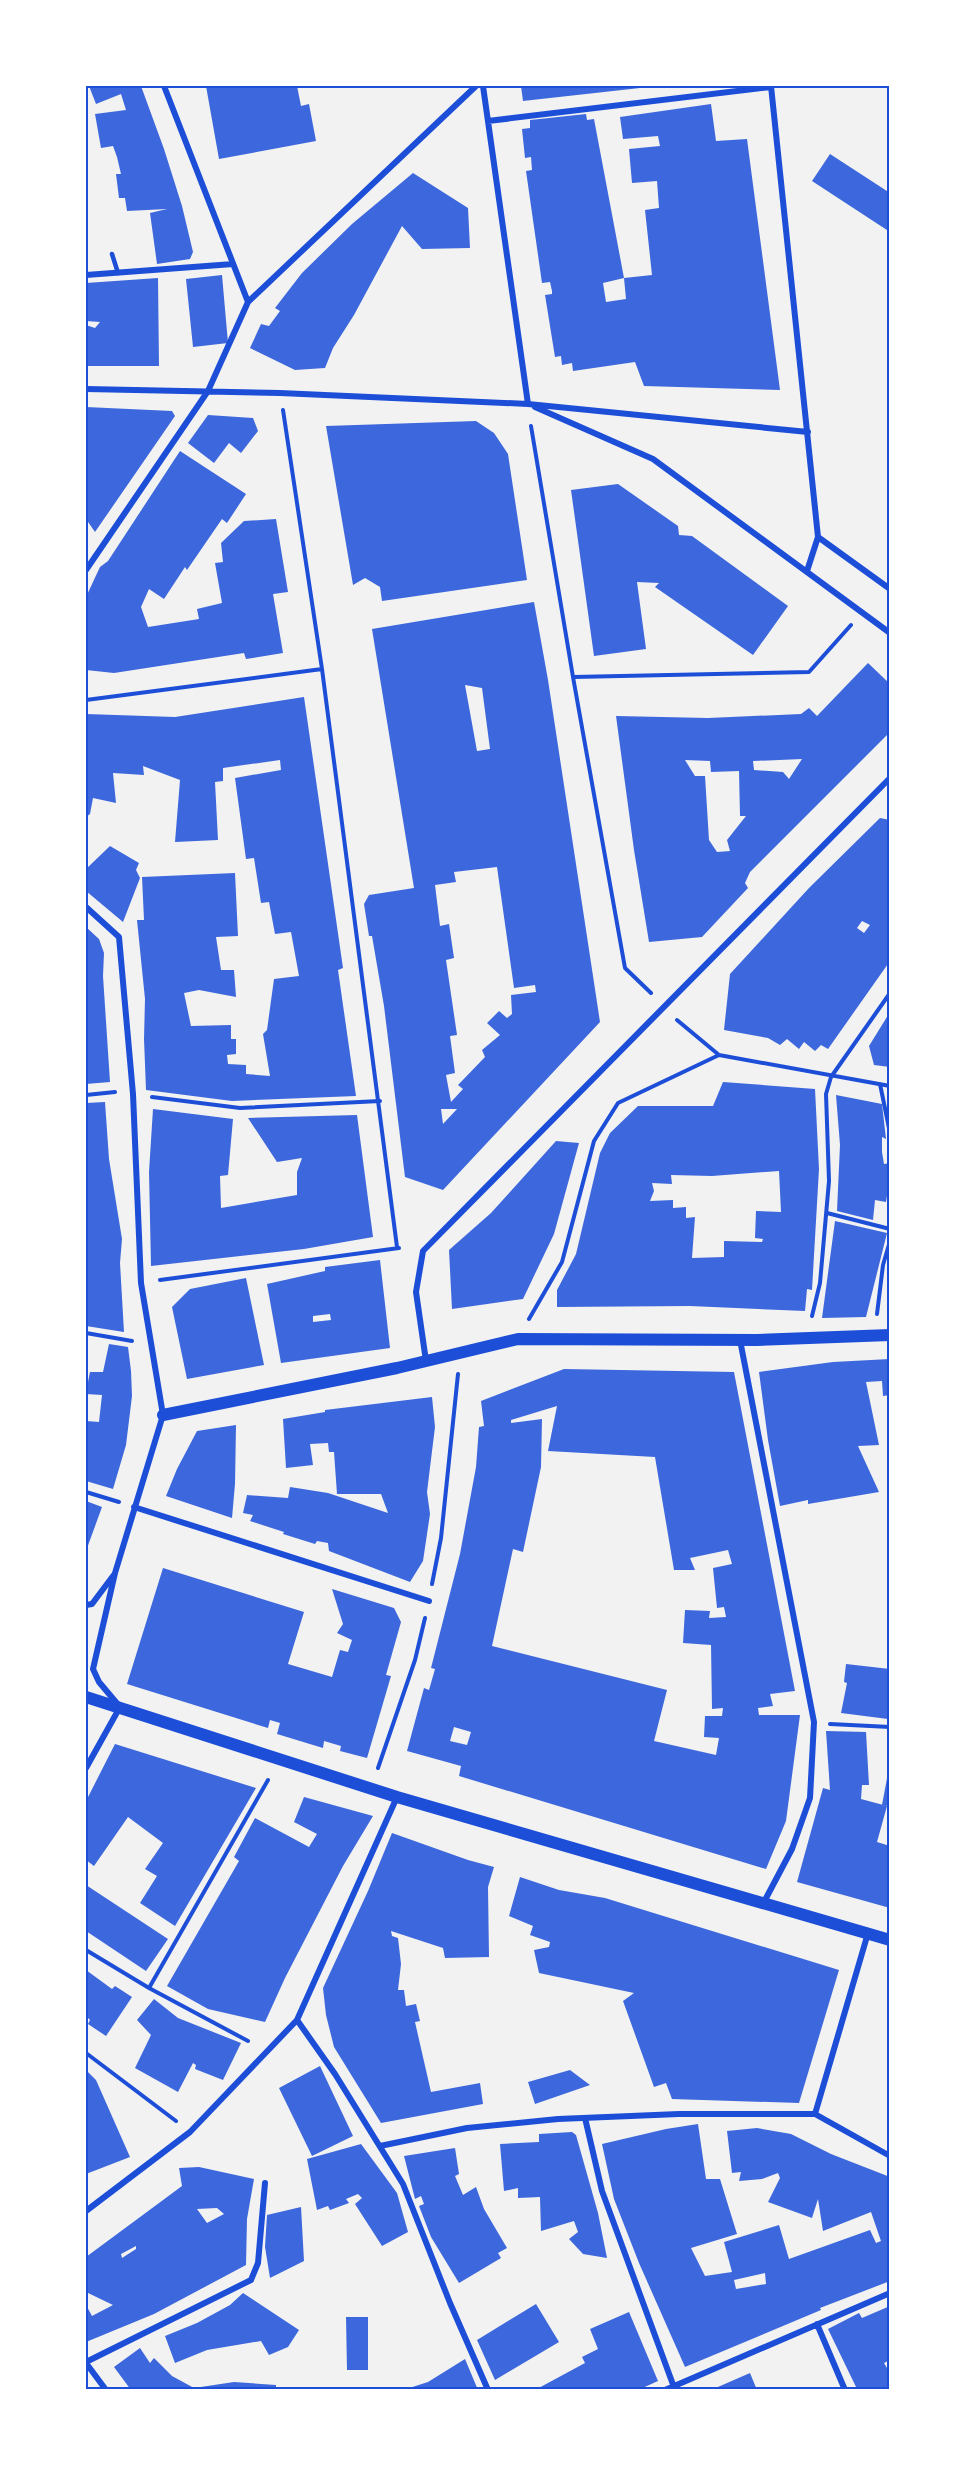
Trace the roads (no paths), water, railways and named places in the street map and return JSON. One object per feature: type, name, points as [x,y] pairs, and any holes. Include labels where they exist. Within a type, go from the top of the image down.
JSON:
[{"type":"main road","points":[[163,1415],[426,1362],[518,1339],[740,1340],[890,1335]]},
{"type":"main road","points":[[86,1697],[371,1789],[890,1940]]},
{"type":"street","points":[[164,86],[248,302]]},
{"type":"street","points":[[86,570],[208,391],[248,302],[476,86]]},
{"type":"street","points":[[483,86],[528,404]]},
{"type":"street","points":[[488,121],[771,86],[818,537],[807,571]]},
{"type":"street","points":[[86,275],[233,264]]},
{"type":"street","points":[[86,389],[280,393],[528,404],[808,432]]},
{"type":"street","points":[[528,404],[653,459],[890,633]]},
{"type":"street","points":[[818,537],[890,589]]},
{"type":"street","points":[[426,1362],[416,1292],[423,1251],[890,778]]},
{"type":"street","points":[[86,907],[119,937],[133,1094],[141,1283],[163,1415],[115,1573],[93,1669],[99,1682],[120,1707],[86,1768]]},
{"type":"street","points":[[740,1340],[814,1722],[810,1798],[792,1850],[764,1902]]},
{"type":"street","points":[[134,1507],[429,1601]]},
{"type":"street","points":[[86,1605],[92,1604],[115,1573]]},
{"type":"street","points":[[86,2211],[190,2132],[297,2020],[398,1797]]},
{"type":"street","points":[[815,2114],[868,1933]]},
{"type":"street","points":[[297,2020],[335,2074],[403,2184],[450,2303],[488,2390]]},
{"type":"street","points":[[380,2146],[467,2128],[585,2118],[679,2114],[815,2114],[890,2156]]},
{"type":"street","points":[[585,2118],[602,2191],[674,2387]]},
{"type":"street","points":[[106,2390],[86,2363],[251,2280],[258,2263],[265,2183]]},
{"type":"street","points":[[665,2390],[890,2293]]},
{"type":"street","points":[[817,2324],[845,2390]]},
{"type":"lane","points":[[112,254],[118,273]]}]
